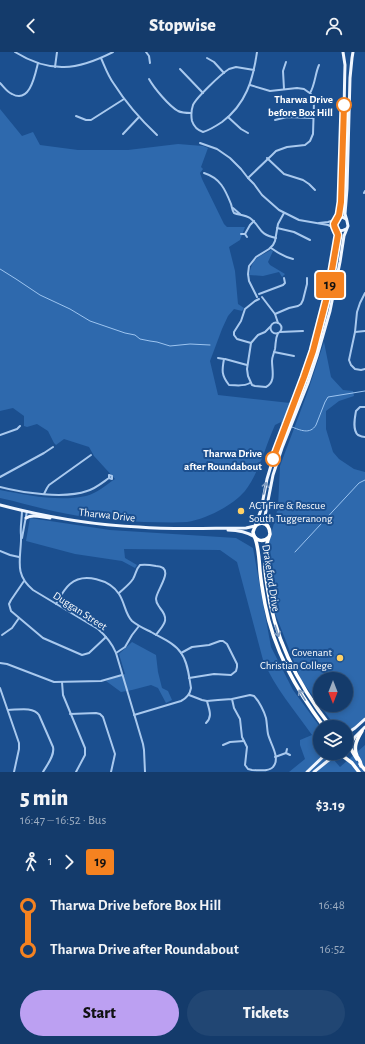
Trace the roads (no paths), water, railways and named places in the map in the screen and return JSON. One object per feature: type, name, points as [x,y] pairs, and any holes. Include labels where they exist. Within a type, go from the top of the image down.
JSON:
[{"type":"highway","points":[[264,523],[268,526],[271,531],[269,537],[263,541],[255,538],[253,532],[255,526],[264,523]]},
{"type":"highway","name":"Drakeford Drive","points":[[269,537],[264,555],[265,573],[270,603],[276,626],[290,662],[304,689],[326,720]]},
{"type":"highway","name":"Drakeford Drive","points":[[255,538],[265,606],[276,644],[285,665],[304,699],[319,720]]},
{"type":"highway","points":[[361,766],[361,762],[356,754],[355,747],[363,729]]},
{"type":"highway","points":[[353,753],[365,770]]},
{"type":"highway","points":[[349,760],[359,772]]},
{"type":"main road","points":[[255,526],[261,510],[271,465],[304,377],[322,322],[331,280],[338,240],[338,235],[334,224],[340,211],[341,202],[345,65],[343,52]]},
{"type":"main road","points":[[268,526],[265,516],[270,489],[278,459],[308,383],[323,335],[335,287],[344,236],[348,224],[345,214],[351,65],[354,52]]},
{"type":"main road","points":[[336,219],[342,217],[346,219]]},
{"type":"main road","points":[[336,229],[341,231],[347,228]]},
{"type":"main road","name":"Tharwa Drive","points":[[0,504],[27,512],[94,524],[134,527],[214,528],[246,528],[255,526]]},
{"type":"main road","points":[[26,518],[31,515],[48,518],[54,517]]},
{"type":"main road","name":"Tharwa Drive","points":[[214,528],[237,530],[247,533],[255,538]]},
{"type":"main road","points":[[353,729],[365,719]]},
{"type":"main road","points":[[353,740],[363,729]]},
{"type":"main road","points":[[307,772],[320,760]]},
{"type":"main road","points":[[314,772],[328,760]]},
{"type":"street","points":[[15,52],[38,63],[55,67],[74,66],[91,62],[113,52]]},
{"type":"street","points":[[55,67],[57,52]]},
{"type":"street","points":[[146,52],[149,56],[150,63]]},
{"type":"street","points":[[254,70],[236,67],[229,69],[203,93],[194,103],[191,113],[194,126],[197,130],[206,131],[211,129],[228,117],[239,104],[250,85],[254,70],[256,52]]},
{"type":"street","points":[[101,58],[113,83],[139,117],[157,135]]},
{"type":"street","points":[[207,58],[214,62],[224,73]]},
{"type":"street","points":[[284,89],[283,71],[286,62]]},
{"type":"street","points":[[0,83],[13,95],[19,96],[26,93],[31,86],[38,63]]},
{"type":"street","points":[[310,93],[319,65]]},
{"type":"street","points":[[180,69],[203,93]]},
{"type":"street","points":[[149,79],[154,87],[175,109],[181,112],[191,113]]},
{"type":"street","points":[[248,178],[267,158],[281,149],[308,144],[313,134],[314,118],[314,100],[307,90],[300,88],[265,90],[250,85]]},
{"type":"street","points":[[76,116],[86,120],[91,120],[124,98]]},
{"type":"street","points":[[123,134],[139,117]]},
{"type":"street","points":[[228,117],[241,129],[248,133]]},
{"type":"street","points":[[275,120],[292,117],[314,118]]},
{"type":"street","points":[[200,143],[216,149],[230,158],[241,168],[267,200],[284,213],[299,220],[328,225],[336,229]]},
{"type":"street","points":[[267,158],[284,174],[303,180],[315,190]]},
{"type":"street","points":[[204,173],[212,175],[221,184],[226,192],[234,213],[248,218],[254,222],[263,233],[276,238]]},
{"type":"street","points":[[284,213],[278,224],[274,243],[271,248],[256,257],[249,266],[248,279],[250,286],[275,314],[281,328],[286,331]]},
{"type":"street","points":[[314,223],[328,222],[336,219]]},
{"type":"street","points":[[245,234],[250,225],[254,222]]},
{"type":"street","points":[[277,228],[294,232],[310,240]]},
{"type":"street","points":[[271,248],[287,258],[293,259]]},
{"type":"street","points":[[251,343],[237,339],[234,334],[245,309],[264,292],[283,285],[285,283],[284,278]]},
{"type":"street","points":[[275,314],[301,304],[307,284],[307,278]]},
{"type":"street","points":[[365,293],[357,309],[350,362],[355,369],[365,369]]},
{"type":"street","points":[[275,314],[270,327],[265,332],[258,335],[251,343],[247,372],[250,383],[255,386],[266,387],[270,385],[273,376],[272,360],[275,339],[281,331],[281,328]]},
{"type":"street","points":[[272,324],[278,323]]},
{"type":"street","points":[[270,327],[275,339]]},
{"type":"street","points":[[355,332],[365,330]]},
{"type":"street","points":[[265,332],[278,333],[286,331],[303,331]]},
{"type":"street","points":[[274,352],[294,356]]},
{"type":"street","points":[[218,358],[247,365]]},
{"type":"street","points":[[224,359],[224,379],[229,385],[244,386],[250,383]]},
{"type":"street","points":[[365,407],[360,406],[356,410],[355,428],[359,436],[365,437]]},
{"type":"street","points":[[0,435],[17,429],[20,426]]},
{"type":"street","points":[[0,477],[46,453],[53,447]]},
{"type":"street","points":[[44,494],[49,485],[91,455]]},
{"type":"street","points":[[0,488],[44,494],[83,493],[95,488],[109,478]]},
{"type":"street","points":[[22,510],[19,557],[20,570],[24,581],[9,604],[11,611],[43,638],[81,654],[85,655],[89,653],[106,637]]},
{"type":"street","points":[[21,539],[23,536],[27,512]]},
{"type":"street","points":[[0,551],[19,557]]},
{"type":"street","points":[[118,593],[131,582],[137,568],[140,565],[160,566],[163,568],[165,578],[156,600],[165,613],[166,619],[156,635]]},
{"type":"street","points":[[56,604],[69,584],[80,579],[100,581],[110,585],[118,593],[122,599],[129,618],[134,623],[174,646],[181,652],[186,662],[191,688],[189,695],[186,699],[181,701],[134,715]]},
{"type":"street","name":"Duggan Street","points":[[24,581],[33,590],[98,629],[111,644],[116,653],[144,750],[145,772]]},
{"type":"street","points":[[2,635],[12,628],[19,618]]},
{"type":"street","points":[[116,653],[125,647],[139,626]]},
{"type":"street","points":[[181,652],[192,647],[209,645],[223,641],[227,644],[238,667],[231,675],[214,674],[189,678]]},
{"type":"street","points":[[0,663],[7,664],[50,681],[100,681],[122,675]]},
{"type":"street","points":[[62,682],[62,695],[84,746],[85,752],[76,772]]},
{"type":"street","points":[[0,688],[20,743],[14,772]]},
{"type":"street","points":[[189,695],[207,701],[232,700],[250,695],[256,697],[265,714],[268,734],[274,748],[275,764],[271,769],[255,771],[248,769],[245,765],[247,749],[242,736],[240,719],[234,708],[232,700]]},
{"type":"street","points":[[206,723],[211,716],[207,701]]},
{"type":"street","points":[[8,710],[32,710],[40,715],[54,750],[43,772]]},
{"type":"street","points":[[70,714],[96,713],[103,717],[115,754],[111,772]]},
{"type":"street","points":[[223,745],[230,742],[244,741]]},
{"type":"street","points":[[286,753],[287,749]]},
{"type":"street","points":[[275,757],[286,753],[290,755]]},
{"type":"waterway","points":[[0,269],[40,295],[70,309],[90,321],[135,335],[140,339],[170,346],[190,344],[210,345]]},
{"type":"waterway","points":[[292,427],[305,431],[311,430],[316,425],[328,397],[365,391]]},
{"type":"waterway","points":[[282,423],[289,426]]},
{"type":"waterway","points":[[295,552],[359,483],[365,480]]},
{"type":"place","name":"Tharwa Drive before Box Hill","points":[[344,105]]},
{"type":"place","name":"Tharwa Drive after Roundabout","points":[[273,459]]},
{"type":"place","name":"ACT Fire & Rescue South Tuggeranong","points":[[241,511]]},
{"type":"place","name":"Covenant Christian College","points":[[340,658]]}]
